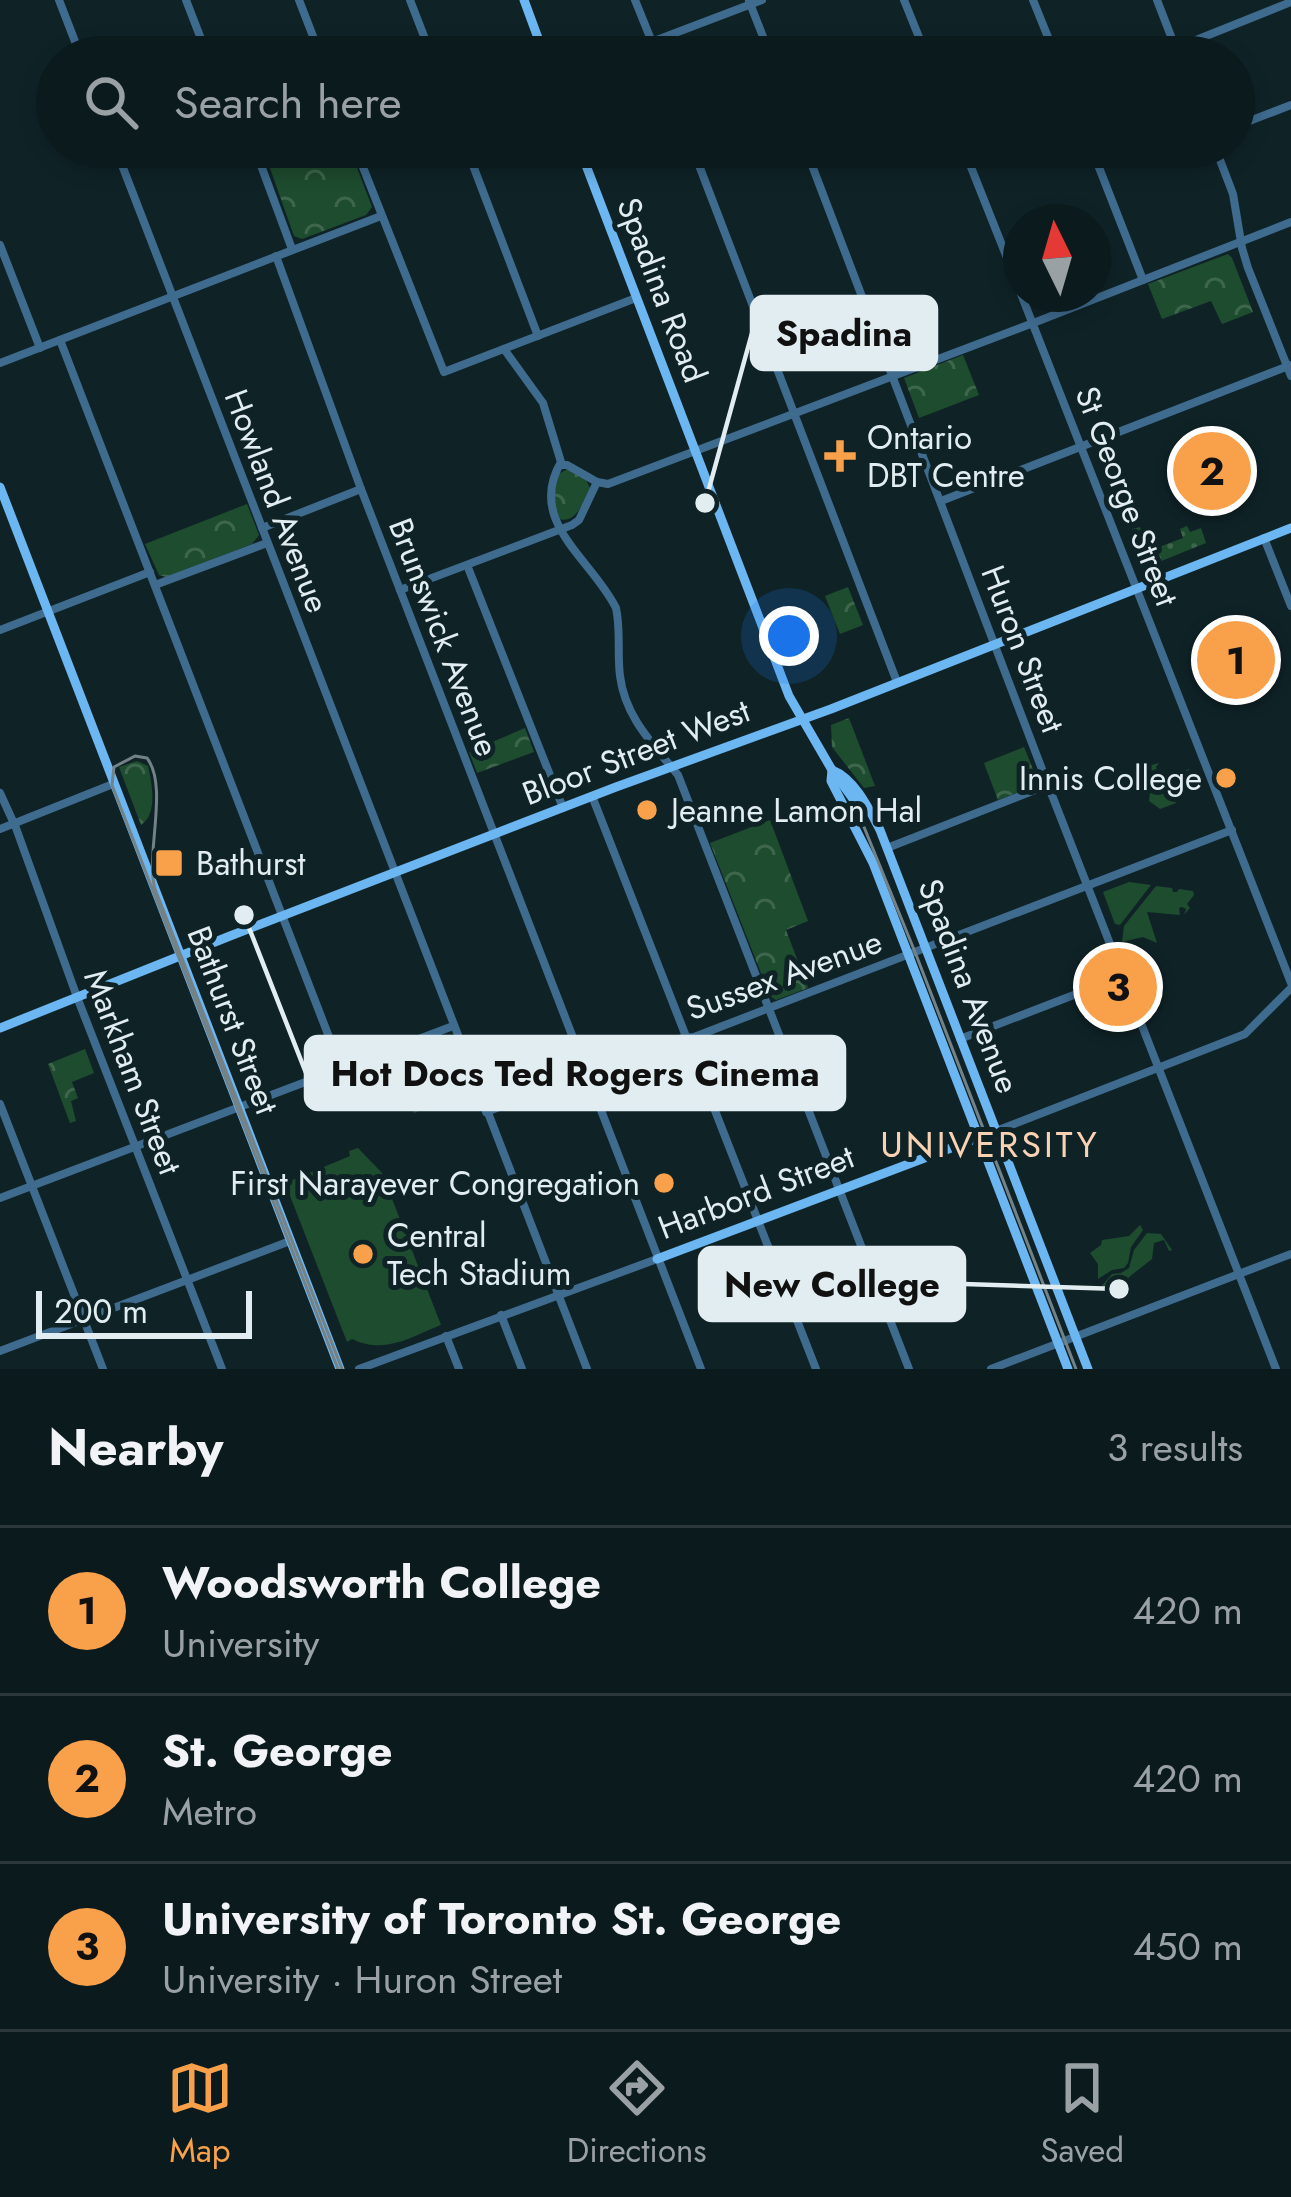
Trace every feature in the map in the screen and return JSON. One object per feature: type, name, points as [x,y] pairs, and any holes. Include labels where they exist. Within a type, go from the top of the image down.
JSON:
[{"type":"main road","points":[[524,0],[537,36]]},
{"type":"main road","name":"Spadina Road","points":[[588,168],[761,626],[801,719]]},
{"type":"main road","name":"Bathurst Street","points":[[0,488],[340,1369]]},
{"type":"main road","name":"Bloor Street West","points":[[0,1028],[1291,528]]},
{"type":"main road","name":"Spadina Avenue","points":[[801,719],[832,770],[832,781],[887,848],[1088,1369]]},
{"type":"main road","name":"Spadina Avenue","points":[[832,770],[842,774],[858,808],[873,863],[1068,1369]]},
{"type":"main road","name":"Harbord Street","points":[[657,1259],[996,1130]]},
{"type":"street","points":[[59,0],[73,36]]},
{"type":"street","points":[[186,0],[200,36]]},
{"type":"street","points":[[299,0],[313,36]]},
{"type":"street","points":[[410,0],[424,36]]},
{"type":"street","points":[[635,0],[650,36]]},
{"type":"street","points":[[667,36],[762,0]]},
{"type":"street","points":[[904,0],[919,36]]},
{"type":"street","points":[[1034,0],[1048,36]]},
{"type":"street","points":[[1157,0],[1171,36]]},
{"type":"street","points":[[750,2],[763,36]]},
{"type":"street","points":[[1213,36],[1291,2]]},
{"type":"street","points":[[1255,119],[1291,105]]},
{"type":"street","name":"Howland Avenue","points":[[124,168],[587,1369]]},
{"type":"street","points":[[263,168],[292,249]]},
{"type":"street","points":[[363,168],[442,370],[448,372],[636,298]]},
{"type":"street","points":[[474,168],[538,336]]},
{"type":"street","points":[[700,168],[897,682]]},
{"type":"street","name":"Huron Street","points":[[814,168],[1048,785],[1245,1272],[1276,1369]]},
{"type":"street","name":"St George Street","points":[[972,168],[1003,247]]},
{"type":"street","points":[[1099,168],[1143,280]]},
{"type":"street","points":[[941,501],[1290,369],[1248,268],[1234,194],[1223,168]]},
{"type":"street","points":[[0,364],[381,216]]},
{"type":"street","points":[[560,465],[608,484],[1291,222]]},
{"type":"street","points":[[0,245],[40,348]]},
{"type":"street","name":"Brunswick Avenue","points":[[276,256],[361,489],[701,1369]]},
{"type":"street","name":"St George Street","points":[[1029,312],[1291,986]]},
{"type":"street","points":[[60,340],[341,1068]]},
{"type":"street","points":[[504,349],[543,403],[560,465],[550,504],[560,530],[616,608],[625,700],[637,725],[678,775],[909,1369]]},
{"type":"street","points":[[400,590],[579,520],[597,482]]},
{"type":"street","points":[[262,527],[361,489]]},
{"type":"street","points":[[1264,538],[1291,606]]},
{"type":"street","points":[[155,585],[268,543]]},
{"type":"street","points":[[467,565],[563,808]]},
{"type":"street","points":[[0,630],[150,572]]},
{"type":"street","points":[[0,830],[113,784]]},
{"type":"street","points":[[887,848],[1048,785]]},
{"type":"street","name":"Markham Street","points":[[0,793],[222,1369]]},
{"type":"street","points":[[592,796],[816,1369]]},
{"type":"street","name":"Sussex Avenue","points":[[486,1112],[1232,830]]},
{"type":"street","points":[[960,1039],[1123,976]]},
{"type":"street","name":"Harbord Street","points":[[996,1130],[1245,1034],[1291,986]]},
{"type":"street","points":[[0,1198],[453,1026]]},
{"type":"street","points":[[0,1104],[104,1369]]},
{"type":"street","points":[[0,1351],[290,1241]]},
{"type":"street","points":[[991,1369],[1291,1254]]},
{"type":"street","name":"Harbord Street","points":[[359,1369],[657,1259]]},
{"type":"street","points":[[501,1315],[522,1369]]},
{"type":"street","points":[[446,1336],[459,1369]]},
{"type":"green space","points":[[270,168],[357,168],[372,207],[366,215],[302,239],[294,236]]},
{"type":"green space","points":[[1228,254],[1253,312],[1222,324],[1211,301],[1162,319],[1148,284]]},
{"type":"green space","points":[[963,355],[979,395],[919,418],[904,378]]},
{"type":"green space","points":[[568,469],[590,488],[575,515],[565,520],[559,519],[553,503],[558,474]]},
{"type":"green space","points":[[247,504],[259,535],[252,544],[166,577],[159,575],[145,544]]},
{"type":"green space","points":[[1187,526],[1190,532],[1201,528],[1206,543],[1149,566],[1132,529],[1140,527],[1151,550],[1183,538],[1180,529]]},
{"type":"green space","points":[[848,587],[863,625],[840,634],[825,596]]},
{"type":"green space","points":[[849,718],[875,786],[864,788],[832,747],[831,725]]},
{"type":"green space","points":[[525,728],[534,752],[477,773],[469,752]]},
{"type":"green space","points":[[1024,747],[1039,784],[998,800],[984,763]]},
{"type":"green space","points":[[137,761],[148,766],[152,790],[150,814],[141,825],[119,767]]},
{"type":"green space","points":[[1159,763],[1156,782],[1189,769],[1192,776],[1170,785],[1176,803],[1160,809],[1149,801],[1151,783],[1146,771]]},
{"type":"green space","points":[[770,820],[808,921],[786,930],[808,988],[776,1000],[770,996],[710,843]]},
{"type":"green space","points":[[1129,882],[1151,885],[1120,925],[1115,924],[1103,892]]},
{"type":"green space","points":[[1156,886],[1173,892],[1193,891],[1187,904],[1190,908],[1184,915],[1182,907],[1180,915],[1147,912],[1157,943],[1143,937],[1122,942],[1124,926]]},
{"type":"green space","points":[[85,1049],[94,1073],[72,1082],[78,1098],[71,1101],[76,1121],[70,1123],[48,1064]]},
{"type":"green space","points":[[438,1077],[450,1093],[438,1104],[414,1113],[406,1099],[424,1082]]},
{"type":"green space","name":"Central Tech Stadium","points":[[358,1148],[382,1173],[441,1325],[386,1345],[347,1342],[285,1183],[350,1156],[349,1151]]},
{"type":"green space","points":[[1140,1225],[1143,1230],[1131,1247],[1128,1263],[1098,1279],[1098,1264],[1090,1253],[1102,1240],[1129,1236]]},
{"type":"green space","points":[[1147,1233],[1161,1234],[1172,1250],[1164,1240],[1154,1243],[1152,1259],[1129,1277],[1123,1290],[1100,1288],[1112,1274],[1129,1268],[1134,1250]]},
{"type":"tram line","points":[[338,1369],[112,785],[114,767],[135,756],[147,758],[156,786],[155,889],[342,1369]]},
{"type":"tram line","points":[[864,827],[1076,1369]]},
{"type":"place","name":"Ontario DBT Centre","points":[[840,456]]},
{"type":"place","name":"St. George","points":[[1212,471]]},
{"type":"place","name":"Spadina","points":[[705,503]]},
{"type":"place","name":"Woodsworth College","points":[[1236,660]]},
{"type":"place","name":"Innis College","points":[[1226,778]]},
{"type":"place","name":"Jeanne Lamon Hal","points":[[647,810]]},
{"type":"place","name":"Bathurst","points":[[169,863]]},
{"type":"place","name":"Hot Docs Ted Rogers Cinema","points":[[244,915]]},
{"type":"place","name":"University of Toronto St. George","points":[[1118,987]]},
{"type":"place","name":"First Narayever Congregation","points":[[664,1183]]},
{"type":"place","name":"Central Tech Stadium","points":[[363,1254]]},
{"type":"place","name":"New College","points":[[1119,1289]]},
{"type":"district","name":"UNIVERSITY","points":[[990,1144]]}]
